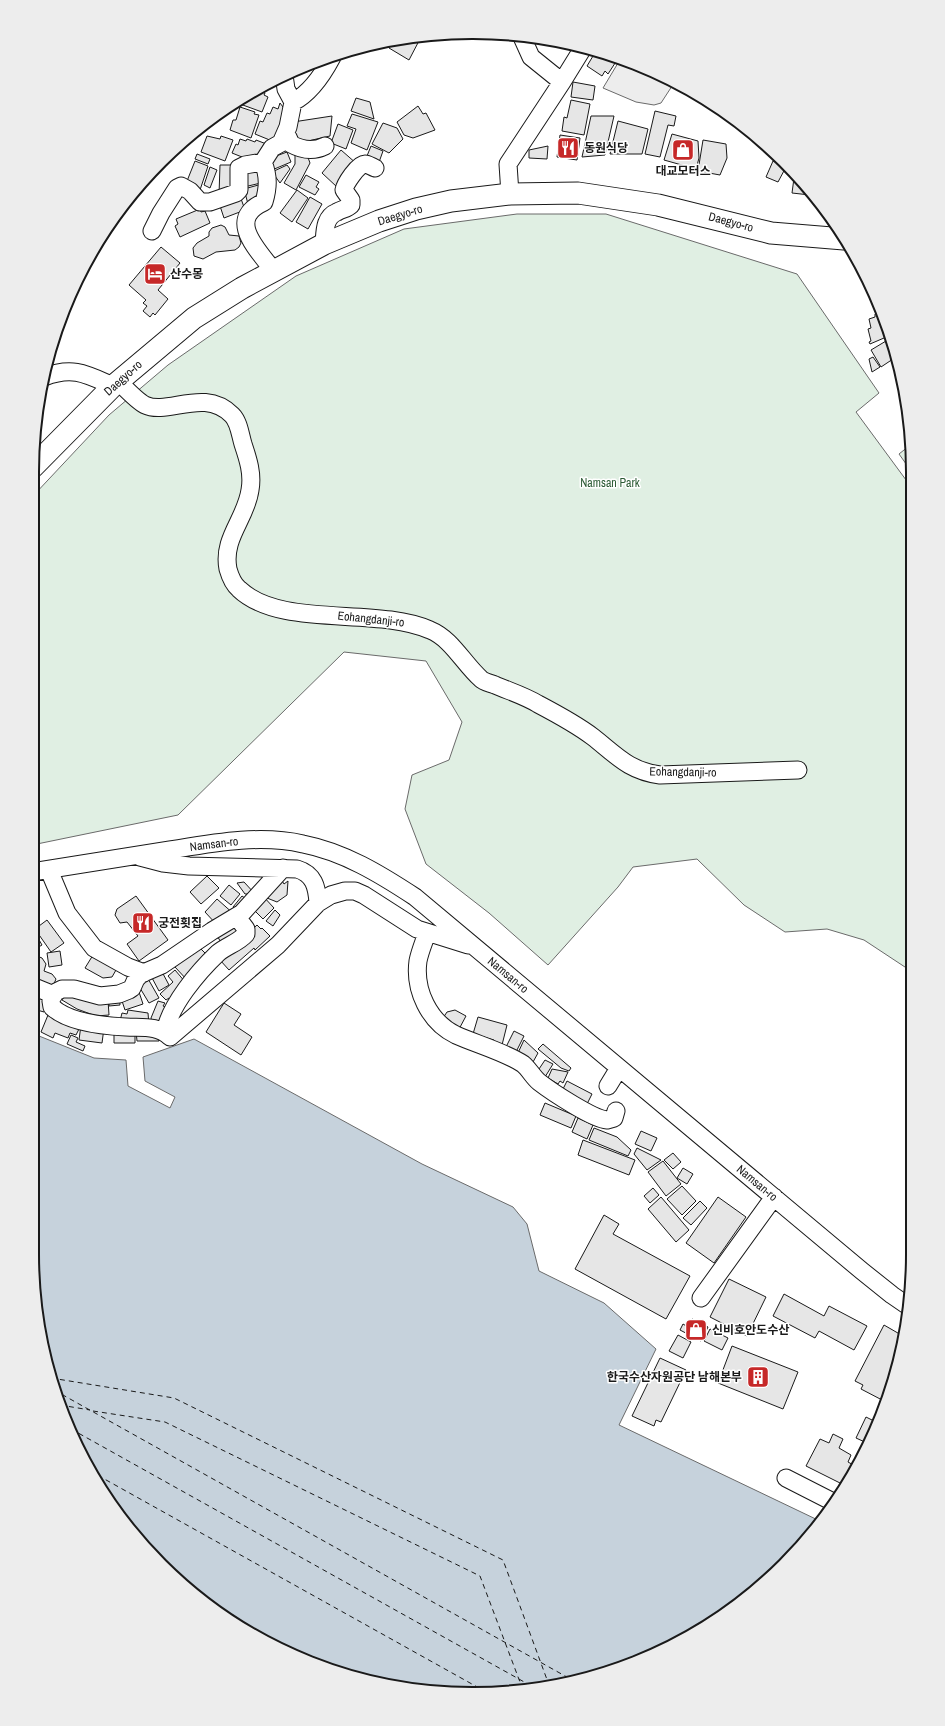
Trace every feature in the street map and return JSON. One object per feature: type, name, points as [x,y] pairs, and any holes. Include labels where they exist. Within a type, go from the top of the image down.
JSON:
[{"type":"main road","name":"Daegyo-ro","points":[[39,461],[116,384],[194,318],[273,270],[324,244],[378,220],[416,209],[451,201],[510,194],[578,193],[658,205],[771,233],[838,239]]},
{"type":"street","points":[[524,43],[531,57],[562,82]]},
{"type":"street","points":[[510,194],[508,164],[580,53]]},
{"type":"street","points":[[293,102],[301,98],[309,90],[324,72],[328,64]]},
{"type":"street","points":[[152,231],[161,213],[177,188],[181,186],[190,191],[200,202],[210,202],[236,193],[239,190],[239,168],[245,165],[263,162],[272,148],[281,143],[286,133],[293,102],[286,89],[285,82]]},
{"type":"street","points":[[286,133],[291,144],[303,149],[313,150],[325,146]]},
{"type":"street","points":[[263,162],[268,180],[264,202],[250,209],[245,224],[252,242],[273,270]]},
{"type":"street","points":[[324,244],[326,223],[331,216],[351,205],[351,200],[344,190],[345,184],[361,165],[366,164],[375,168]]},
{"type":"street","name":"Eohangdanji-ro","points":[[50,375],[68,371],[93,377],[116,384],[144,405],[158,408],[191,402],[202,402],[225,410],[236,420],[250,466],[251,482],[248,500],[230,536],[226,556],[232,581],[248,596],[270,606],[299,613],[397,620],[430,630],[446,641],[482,680],[536,702],[592,736],[631,767],[645,772],[660,774],[798,770]]},
{"type":"street","name":"Namsan-ro","points":[[41,871],[134,855],[251,840],[286,841],[319,848],[353,861],[393,882],[415,897],[774,1197],[903,1302]]},
{"type":"street","points":[[134,855],[163,863],[189,866],[297,869],[307,873],[311,877],[316,889],[318,903]]},
{"type":"street","points":[[168,1035],[146,1027],[127,1027],[84,1022],[54,1010],[51,1005],[54,995],[66,988],[100,996],[119,994],[132,988],[136,979],[144,973],[162,965],[212,931],[237,917],[283,868]]},
{"type":"street","points":[[41,871],[67,912],[94,948],[128,967],[144,973]]},
{"type":"street","points":[[168,1035],[278,945],[318,903],[345,890],[355,891],[364,895],[411,926],[475,948]]},
{"type":"street","points":[[168,1035],[174,1007],[192,982],[219,953],[246,934],[246,929],[237,917]]},
{"type":"street","points":[[427,932],[419,954],[418,980],[424,1000],[431,1013],[441,1025],[454,1034],[520,1063],[540,1082],[594,1117],[603,1120],[610,1120],[614,1118],[616,1111]]},
{"type":"street","points":[[39,989],[54,995]]},
{"type":"street","points":[[608,1086],[619,1068]]},
{"type":"street","points":[[701,1298],[774,1197]]},
{"type":"street","points":[[786,1478],[829,1500]]},
{"type":"green space","name":"Namsan Park","points":[[517,214],[606,214],[797,274],[879,393],[856,412],[906,480],[906,968],[864,940],[827,929],[785,932],[744,905],[697,859],[633,867],[618,887],[548,965],[489,913],[426,864],[405,809],[412,775],[449,760],[462,722],[426,661],[344,652],[178,815],[39,844],[39,490],[109,415],[168,365],[296,276],[404,229]]},
{"type":"green space","points":[[905,449],[906,463],[899,454]]},
{"type":"shaded area","points":[[617,64],[671,88],[661,103],[654,105],[636,102],[603,88]]},
{"type":"shaded area","points":[[39,1036],[94,1058],[126,1060],[128,1086],[170,1108],[175,1097],[145,1081],[143,1057],[194,1039],[422,1164],[513,1207],[527,1224],[539,1271],[604,1303],[656,1349],[619,1425],[815,1519],[779,1560],[758,1579],[713,1614],[689,1629],[638,1654],[612,1664],[557,1679],[501,1686],[472,1687],[444,1686],[388,1679],[333,1664],[307,1654],[256,1629],[232,1614],[187,1579],[166,1560],[129,1517],[97,1470],[72,1419],[62,1393],[47,1338],[40,1282]]},
{"type":"building","points":[[418,43],[409,60],[389,48],[390,47]]},
{"type":"building","points":[[593,56],[615,63],[608,74],[605,71],[602,76],[587,66]]},
{"type":"building","points":[[573,82],[595,86],[593,100],[571,97]]},
{"type":"building","points":[[265,93],[264,95],[268,97],[262,112],[243,105]]},
{"type":"building","points":[[356,98],[370,102],[374,119],[351,111]]},
{"type":"building","points":[[571,100],[590,104],[584,135],[562,131],[564,117],[567,118]]},
{"type":"building","points":[[280,103],[286,111],[277,143],[255,134],[260,121],[263,122],[267,113],[270,114],[273,107],[278,109]]},
{"type":"building","points":[[418,106],[423,114],[426,113],[435,130],[413,138],[404,135],[397,122]]},
{"type":"building","points":[[240,107],[255,112],[254,114],[259,115],[251,138],[230,130],[233,120],[236,120]]},
{"type":"building","points":[[655,111],[676,116],[674,126],[668,125],[660,157],[645,154]]},
{"type":"building","points":[[352,114],[378,122],[367,150],[351,143],[356,129],[347,126]]},
{"type":"building","points":[[332,116],[330,136],[299,143],[291,126],[293,122]]},
{"type":"building","points":[[591,116],[614,116],[605,155],[582,157]]},
{"type":"building","points":[[618,121],[648,129],[642,154],[610,154]]},
{"type":"building","points":[[383,123],[397,128],[403,139],[389,153],[372,144]]},
{"type":"building","points":[[338,124],[353,130],[346,149],[331,143]]},
{"type":"building","name":"대교모터스","points":[[672,134],[698,141],[699,158],[696,169],[664,160]]},
{"type":"building","points":[[560,135],[580,138],[577,160],[557,157]]},
{"type":"building","points":[[207,136],[220,139],[221,136],[233,140],[225,161],[201,152]]},
{"type":"building","points":[[240,139],[246,141],[247,139],[255,142],[256,140],[269,145],[252,161],[232,153],[236,144],[238,145]]},
{"type":"building","points":[[703,140],[726,144],[727,158],[720,175],[698,171]]},
{"type":"building","points":[[371,146],[383,151],[378,165],[365,161]]},
{"type":"building","points":[[548,146],[547,159],[529,158],[529,150]]},
{"type":"building","points":[[341,150],[357,164],[337,187],[322,173]]},
{"type":"building","points":[[295,151],[306,152],[310,163],[296,190],[284,183],[295,164]]},
{"type":"building","points":[[287,152],[291,162],[272,170],[268,159]]},
{"type":"building","points":[[197,154],[210,159],[208,164],[195,159]]},
{"type":"building","points":[[195,161],[208,166],[198,196],[187,181]]},
{"type":"building","points":[[773,161],[784,171],[778,182],[766,177]]},
{"type":"building","points":[[220,165],[236,165],[238,189],[219,195]]},
{"type":"building","points":[[287,165],[290,169],[280,183],[272,172]]},
{"type":"building","points":[[262,166],[265,182],[244,187],[240,171]]},
{"type":"building","points":[[210,167],[217,170],[210,188],[204,185]]},
{"type":"building","points":[[306,175],[319,182],[316,187],[319,189],[315,195],[299,187]]},
{"type":"building","points":[[793,182],[804,194],[792,193]]},
{"type":"building","points":[[262,184],[262,200],[248,204],[244,189]]},
{"type":"building","points":[[297,190],[308,198],[292,222],[280,213]]},
{"type":"building","points":[[239,193],[245,210],[224,218],[218,200]]},
{"type":"building","points":[[310,197],[322,204],[308,229],[296,222]]},
{"type":"building","points":[[200,209],[201,212],[205,211],[210,223],[180,237],[175,226],[178,224],[176,219]]},
{"type":"building","points":[[221,225],[225,227],[229,235],[239,236],[241,243],[239,247],[235,250],[216,252],[203,259],[194,256],[193,248],[197,243],[209,236],[209,232],[212,228]]},
{"type":"building","name":"산수몽","points":[[161,247],[180,263],[158,290],[168,299],[155,315],[153,313],[150,317],[143,311],[147,306],[143,303],[146,300],[129,285]]},
{"type":"building","points":[[875,314],[884,338],[870,344],[869,342],[871,341],[868,329],[871,328],[869,319],[875,317]]},
{"type":"building","points":[[885,341],[891,360],[881,367],[871,350]]},
{"type":"building","points":[[873,357],[880,367],[872,372],[869,359]]},
{"type":"building","points":[[207,876],[219,888],[201,904],[190,892]]},
{"type":"building","points":[[281,879],[284,884],[288,881],[287,895],[277,902],[267,898],[262,892]]},
{"type":"building","points":[[244,882],[255,894],[245,894],[237,883]]},
{"type":"building","points":[[229,885],[240,894],[231,905],[220,896]]},
{"type":"building","points":[[262,895],[274,908],[263,919],[250,906]]},
{"type":"building","points":[[136,896],[168,940],[139,961],[127,944],[138,936],[127,922],[120,923],[115,915],[117,909]]},
{"type":"building","points":[[242,896],[249,901],[240,912],[233,907]]},
{"type":"building","points":[[217,899],[235,915],[217,925],[205,912]]},
{"type":"building","points":[[275,910],[280,915],[273,926],[266,921]]},
{"type":"building","points":[[235,919],[243,933],[223,946],[215,932]]},
{"type":"building","points":[[47,920],[64,943],[51,952],[39,935],[39,926]]},
{"type":"building","points":[[257,925],[270,936],[255,950],[254,948],[229,970],[220,960]]},
{"type":"building","points":[[39,940],[42,945],[39,947]]},
{"type":"building","points":[[198,946],[209,957],[188,981],[175,967]]},
{"type":"building","points":[[60,951],[62,965],[49,967],[47,953]]},
{"type":"building","points":[[93,955],[116,970],[112,977],[103,978],[85,968]]},
{"type":"building","points":[[39,957],[42,958],[46,964],[44,971],[52,974],[56,979],[53,986],[39,981]]},
{"type":"building","points":[[161,970],[169,985],[159,991],[151,976]]},
{"type":"building","points":[[175,970],[186,983],[172,1001],[169,998],[166,1000],[160,994],[173,982],[168,976]]},
{"type":"building","points":[[147,977],[159,998],[149,1003],[137,983]]},
{"type":"building","points":[[138,989],[143,1004],[125,1010],[120,995]]},
{"type":"building","points":[[65,992],[108,1000],[109,1015],[96,1016],[77,1009],[62,1000]]},
{"type":"building","points":[[39,993],[49,998],[44,1012],[39,1011]]},
{"type":"building","points":[[109,996],[119,996],[120,1005],[109,1006]]},
{"type":"building","points":[[158,1001],[165,1003],[163,1006],[168,1008],[162,1029],[153,1025],[151,1018]]},
{"type":"building","points":[[224,1003],[241,1014],[234,1025],[252,1037],[241,1055],[206,1032]]},
{"type":"building","points":[[128,1010],[148,1013],[149,1025],[120,1021],[122,1013],[127,1014]]},
{"type":"building","points":[[455,1010],[466,1016],[458,1031],[443,1018],[447,1012]]},
{"type":"building","points":[[48,1015],[79,1029],[76,1035],[70,1033],[68,1038],[55,1033],[53,1038],[41,1032]]},
{"type":"building","points":[[478,1017],[507,1025],[502,1045],[493,1042],[494,1040],[473,1034]]},
{"type":"building","points":[[81,1025],[104,1028],[102,1043],[79,1040]]},
{"type":"building","points":[[114,1031],[135,1031],[135,1043],[114,1043]]},
{"type":"building","points":[[136,1031],[158,1031],[159,1041],[137,1041]]},
{"type":"building","points":[[514,1031],[524,1036],[515,1054],[505,1049]]},
{"type":"building","points":[[71,1035],[78,1038],[76,1042],[85,1046],[83,1051],[67,1044]]},
{"type":"building","points":[[524,1040],[538,1053],[533,1062],[517,1055]]},
{"type":"building","points":[[543,1044],[571,1068],[569,1071],[561,1068],[538,1049]]},
{"type":"building","points":[[545,1060],[553,1064],[545,1077],[537,1072]]},
{"type":"building","points":[[552,1069],[568,1072],[563,1083],[560,1081],[558,1084],[548,1078]]},
{"type":"building","points":[[567,1081],[592,1094],[587,1104],[562,1091]]},
{"type":"building","points":[[545,1103],[576,1116],[571,1128],[540,1115]]},
{"type":"building","points":[[578,1118],[593,1125],[587,1139],[572,1132]]},
{"type":"building","points":[[594,1128],[617,1137],[631,1150],[628,1156],[589,1140]]},
{"type":"building","points":[[641,1131],[657,1138],[651,1151],[635,1144]]},
{"type":"building","points":[[583,1140],[635,1160],[629,1175],[578,1155]]},
{"type":"building","points":[[637,1148],[661,1160],[647,1170],[634,1154]]},
{"type":"building","points":[[673,1153],[681,1162],[673,1169],[664,1160]]},
{"type":"building","points":[[663,1161],[681,1184],[666,1196],[648,1172]]},
{"type":"building","points":[[683,1168],[693,1174],[687,1184],[677,1178]]},
{"type":"building","points":[[682,1186],[696,1201],[682,1215],[667,1199]]},
{"type":"building","points":[[653,1188],[659,1195],[650,1203],[644,1196]]},
{"type":"building","points":[[661,1197],[689,1230],[676,1242],[648,1209]]},
{"type":"building","points":[[718,1197],[746,1217],[714,1263],[686,1243]]},
{"type":"building","points":[[700,1201],[707,1208],[691,1225],[683,1218]]},
{"type":"building","points":[[604,1215],[619,1224],[613,1234],[690,1276],[666,1319],[575,1269]]},
{"type":"building","points":[[729,1279],[766,1297],[747,1336],[710,1317]]},
{"type":"building","points":[[784,1294],[824,1316],[829,1306],[867,1326],[854,1350],[819,1331],[815,1338],[773,1316]]},
{"type":"building","points":[[692,1319],[708,1327],[701,1341],[680,1330],[683,1324],[688,1327]]},
{"type":"building","points":[[884,1325],[899,1333],[891,1366],[881,1399],[861,1389],[863,1385],[855,1381]]},
{"type":"building","points":[[710,1329],[728,1338],[722,1350],[704,1341]]},
{"type":"building","points":[[678,1335],[691,1342],[683,1358],[669,1351]]},
{"type":"building","name":"한국수산자원공단 남해본부","points":[[732,1346],[798,1372],[783,1409],[718,1383]]},
{"type":"building","points":[[660,1358],[686,1370],[661,1422],[656,1420],[654,1426],[632,1416]]},
{"type":"building","points":[[866,1417],[872,1420],[863,1441],[856,1438]]},
{"type":"building","points":[[833,1434],[843,1439],[839,1448],[851,1455],[848,1462],[851,1464],[840,1483],[806,1466],[820,1439],[829,1443]]},
{"type":"ferry route","points":[[58,1379],[174,1398],[503,1560],[547,1680]]},
{"type":"ferry route","points":[[63,1395],[566,1677]]},
{"type":"ferry route","points":[[67,1406],[90,1410]]},
{"type":"ferry route","points":[[93,1411],[165,1422],[480,1576],[521,1684]]},
{"type":"ferry route","points":[[79,1433],[527,1683]]},
{"type":"ferry route","points":[[102,1478],[477,1687]]},
{"type":"place","name":"동원식당","points":[[568,148]]},
{"type":"place","name":"대교모터스","points":[[683,150]]},
{"type":"place","name":"산수몽","points":[[155,274]]},
{"type":"place","name":"궁전횟집","points":[[143,923]]},
{"type":"place","name":"신비호안도수산","points":[[696,1330]]},
{"type":"place","name":"한국수산자원공단 남해본부","points":[[758,1377]]}]
